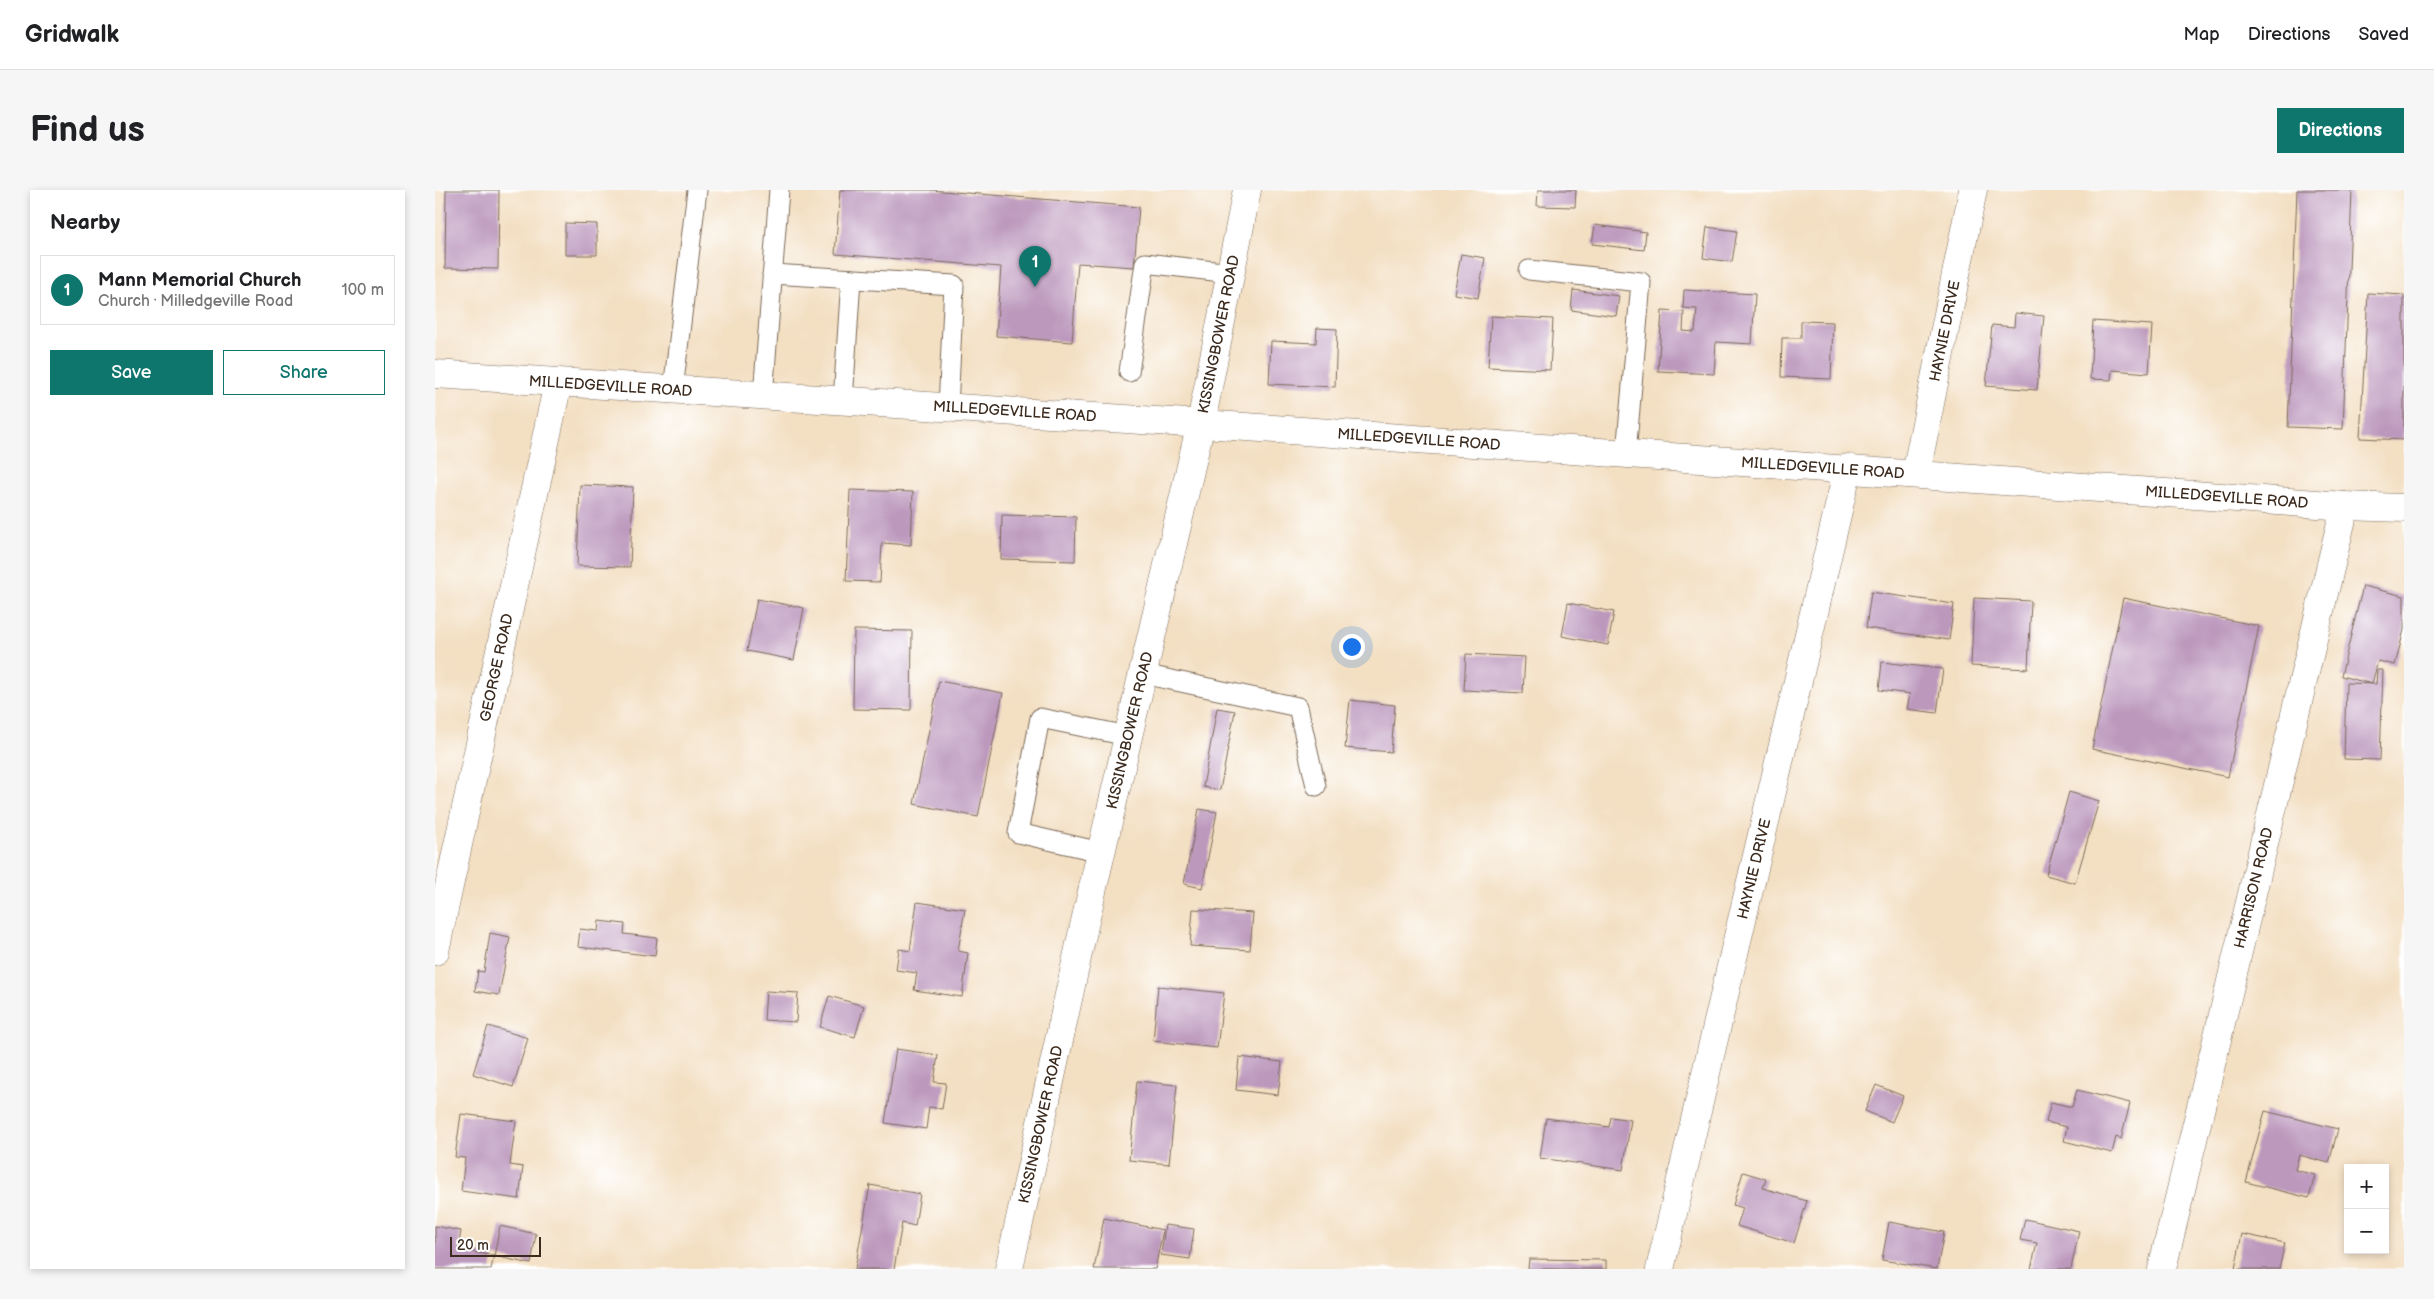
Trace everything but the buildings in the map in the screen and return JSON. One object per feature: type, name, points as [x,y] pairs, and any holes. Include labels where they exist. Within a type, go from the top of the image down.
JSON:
[{"type":"street","name":"KISSINGBOWER ROAD","points":[[1009,1269],[1101,852],[1201,424],[1247,190]]},
{"type":"street","name":"HAYNIE DRIVE","points":[[1917,473],[1973,190]]},
{"type":"street","name":"MILLEDGEVILLE ROAD","points":[[435,374],[1848,468],[2345,506],[2404,508]]},
{"type":"street","name":"GEORGE ROAD","points":[[435,951],[558,383]]},
{"type":"street","name":"HAYNIE DRIVE","points":[[1660,1269],[1848,468]]},
{"type":"street","name":"HARRISON ROAD","points":[[2162,1269],[2345,506]]},
{"type":"lane","points":[[673,390],[697,190]]},
{"type":"lane","points":[[763,396],[779,190]]},
{"type":"lane","points":[[1129,372],[1145,263],[1231,272]]},
{"type":"lane","points":[[1529,270],[1641,282],[1626,454]]},
{"type":"lane","points":[[773,274],[954,285],[949,408]]},
{"type":"lane","points":[[843,401],[851,279]]},
{"type":"lane","points":[[1143,674],[1298,707],[1316,786]]},
{"type":"lane","points":[[1101,852],[1018,833],[1040,718],[1128,736]]},
{"type":"place","name":"Mann Memorial Church","points":[[1035,287]]}]
